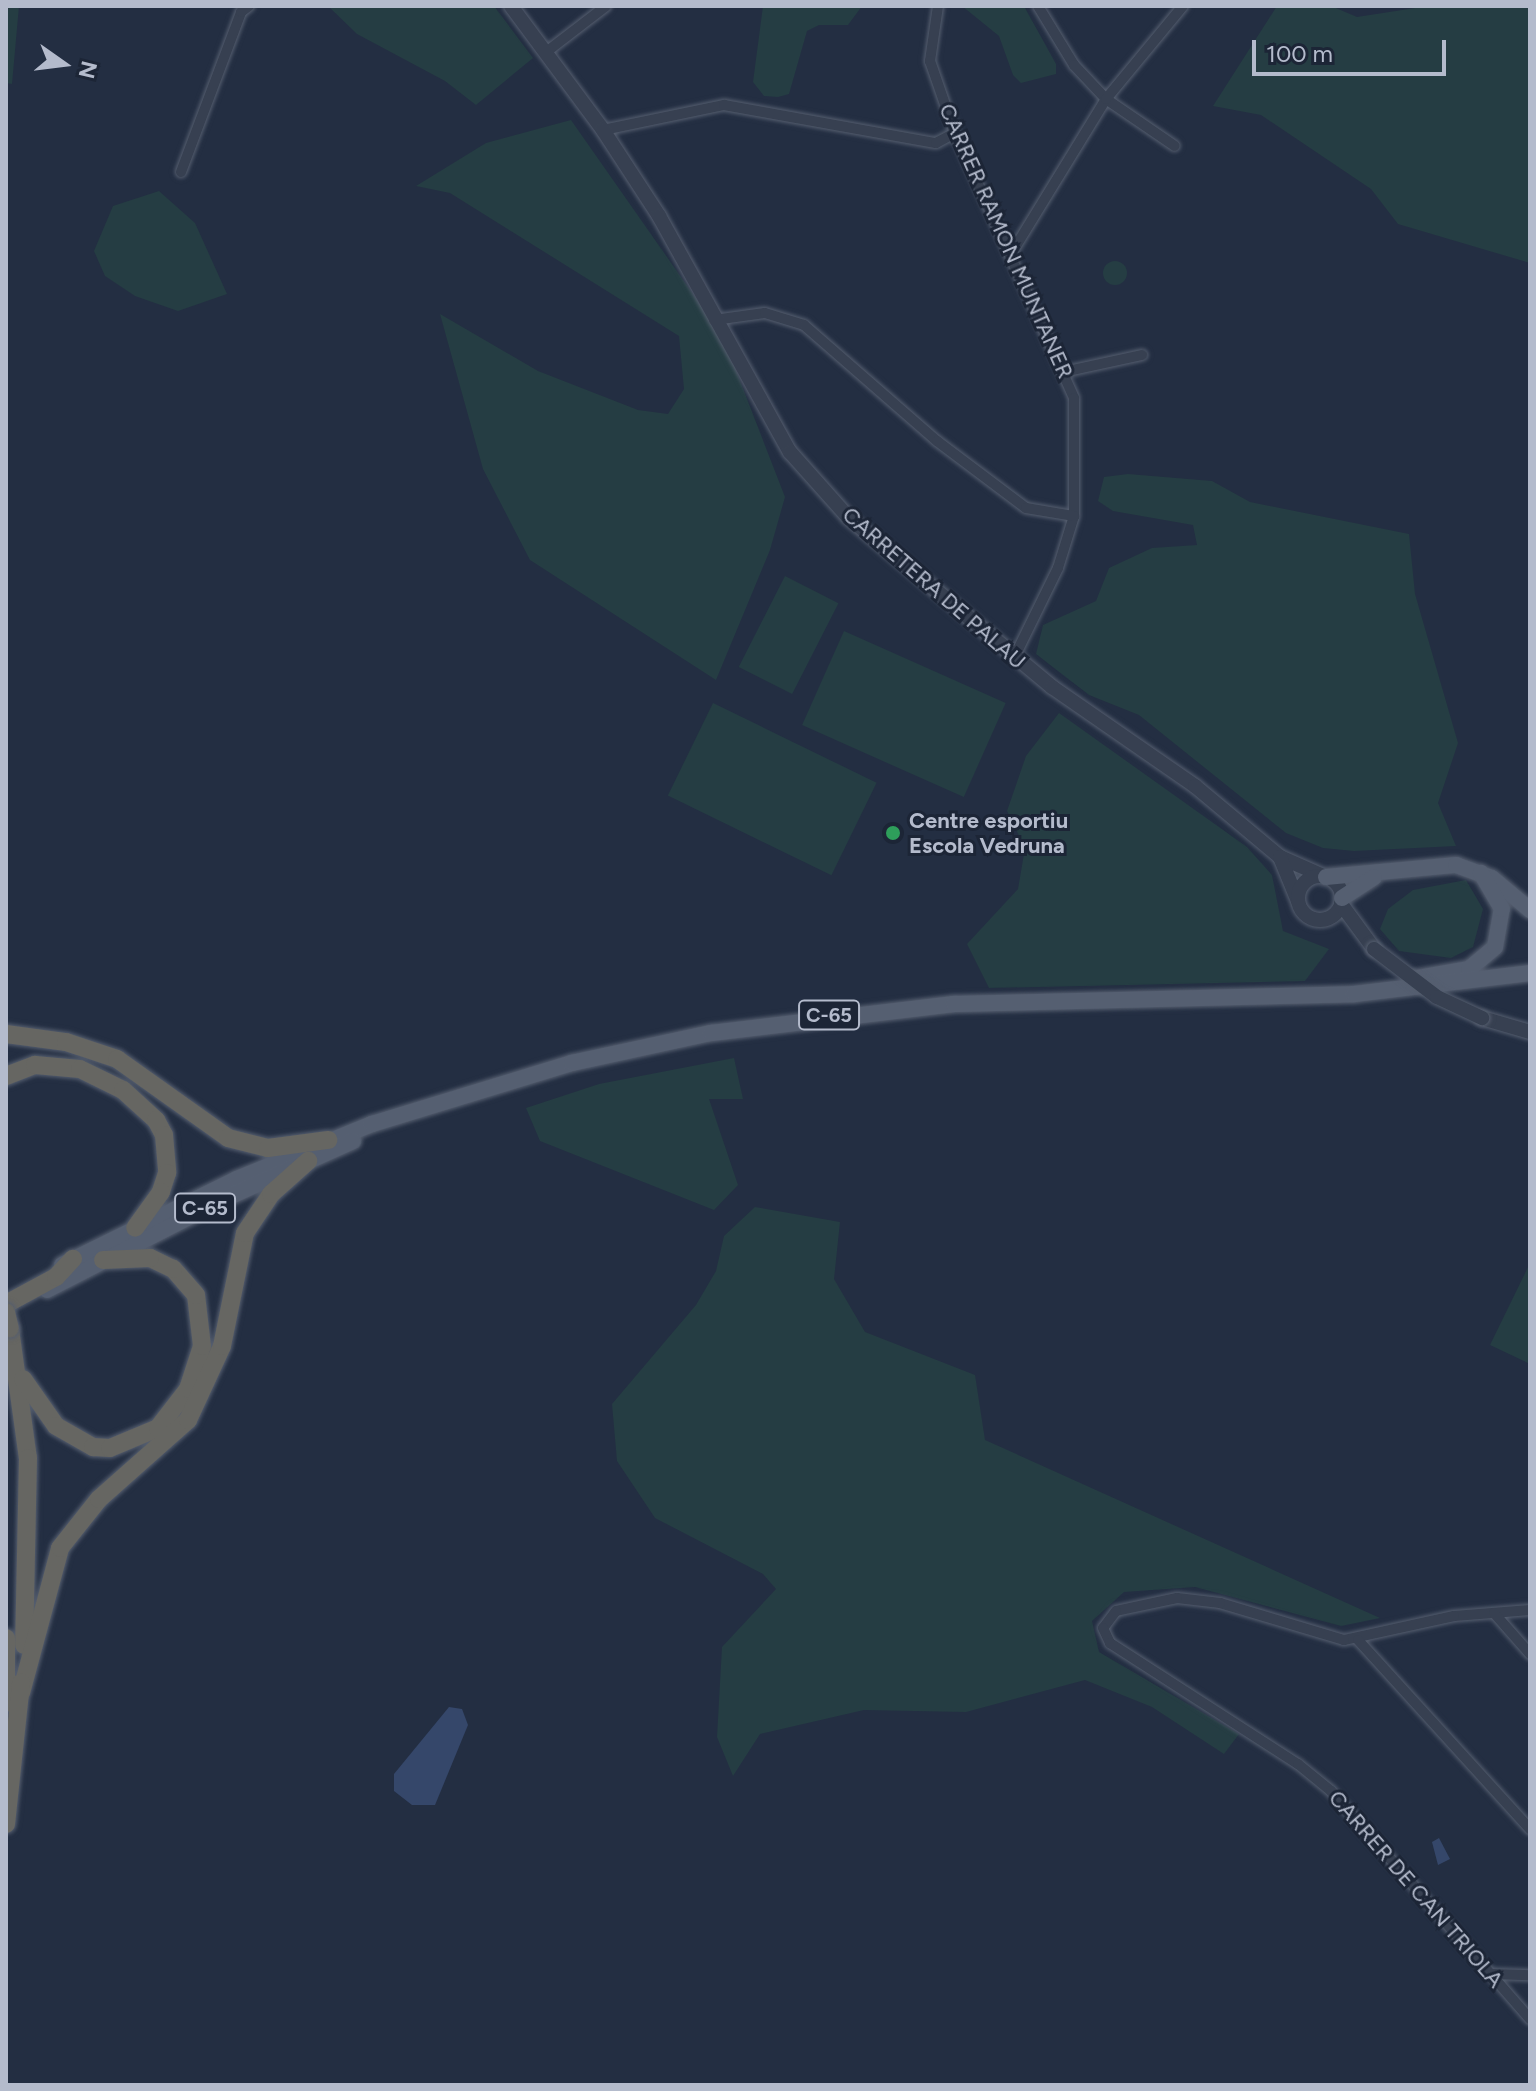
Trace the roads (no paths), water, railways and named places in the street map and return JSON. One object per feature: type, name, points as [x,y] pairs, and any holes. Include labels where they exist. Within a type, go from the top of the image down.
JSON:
[{"type":"highway","points":[[6,1034],[66,1042],[117,1059],[210,1128],[248,1144],[268,1148],[328,1140]]},
{"type":"highway","points":[[6,1076],[35,1065],[80,1069],[123,1090],[149,1112],[164,1135],[167,1173],[161,1192],[135,1228]]},
{"type":"highway","points":[[13,1698],[60,1548],[99,1499],[188,1420],[214,1374],[245,1233],[271,1194],[308,1161]]},
{"type":"highway","points":[[17,1370],[56,1426],[93,1447],[110,1448],[143,1439],[172,1413],[188,1389],[202,1346],[196,1295],[173,1269],[150,1258],[103,1260]]},
{"type":"highway","points":[[6,1304],[56,1277],[73,1259]]},
{"type":"highway","points":[[6,1824],[13,1698],[30,1511],[17,1370],[7,1318]]},
{"type":"highway","points":[[6,1638],[13,1698]]},
{"type":"main road","points":[[1325,877],[1449,864],[1481,873],[1530,910]]},
{"type":"main road","points":[[1342,901],[1383,873]]},
{"type":"main road","points":[[1314,995],[1346,984],[1410,980],[1480,964],[1498,942],[1503,920],[1498,898],[1481,873]]},
{"type":"main road","name":"C-65","points":[[6,1296],[135,1228],[328,1140],[612,1054],[804,1018],[954,1004],[1314,995],[1530,973]]},
{"type":"main road","name":"C-65","points":[[7,1318],[103,1260],[409,1114]]},
{"type":"street","points":[[181,172],[241,12],[249,6]]},
{"type":"street","name":"CARRETERA DE PALAU","points":[[511,6],[603,130],[659,216],[790,452],[838,506],[1014,658],[1206,795],[1280,857],[1325,877]]},
{"type":"street","points":[[545,53],[606,6]]},
{"type":"street","name":"CARRER RAMON MUNTANER","points":[[938,6],[930,61],[955,133],[1074,398],[1074,516],[1058,568],[1014,658]]},
{"type":"street","points":[[1038,6],[1074,65],[1106,99],[1175,146]]},
{"type":"street","points":[[1011,254],[1106,99],[1183,6]]},
{"type":"street","points":[[603,130],[724,105],[936,143],[955,133]]},
{"type":"street","points":[[714,320],[765,313],[804,325],[937,441],[1026,508],[1074,516]]},
{"type":"street","points":[[1063,372],[1142,355]]},
{"type":"street","name":"CARRETERA DE PALAU","points":[[1280,857],[1298,901]]},
{"type":"street","points":[[1356,931],[1304,914],[1298,901],[1306,881],[1325,877],[1338,886],[1356,931],[1374,949],[1437,997],[1482,1018],[1530,1032]]},
{"type":"street","points":[[1322,920],[1335,915],[1342,901]]},
{"type":"street","name":"CARRER DE CAN TRIOLA","points":[[1358,1640],[1220,1603],[1177,1598],[1116,1611],[1103,1628],[1110,1643],[1298,1764],[1331,1791],[1530,2019]]},
{"type":"street","points":[[1530,1610],[1454,1616],[1358,1640],[1530,1829]]},
{"type":"street","points":[[1494,1613],[1530,1654]]},
{"type":"street","points":[[1493,1974],[1530,1975]]},
{"type":"water","points":[[449,1707],[462,1709],[468,1725],[435,1805],[412,1805],[394,1791],[394,1774]]},
{"type":"water","points":[[1439,1838],[1450,1859],[1438,1865],[1432,1842]]},
{"type":"place","name":"Centre esportiu Escola Vedruna","points":[[893,833]]}]
